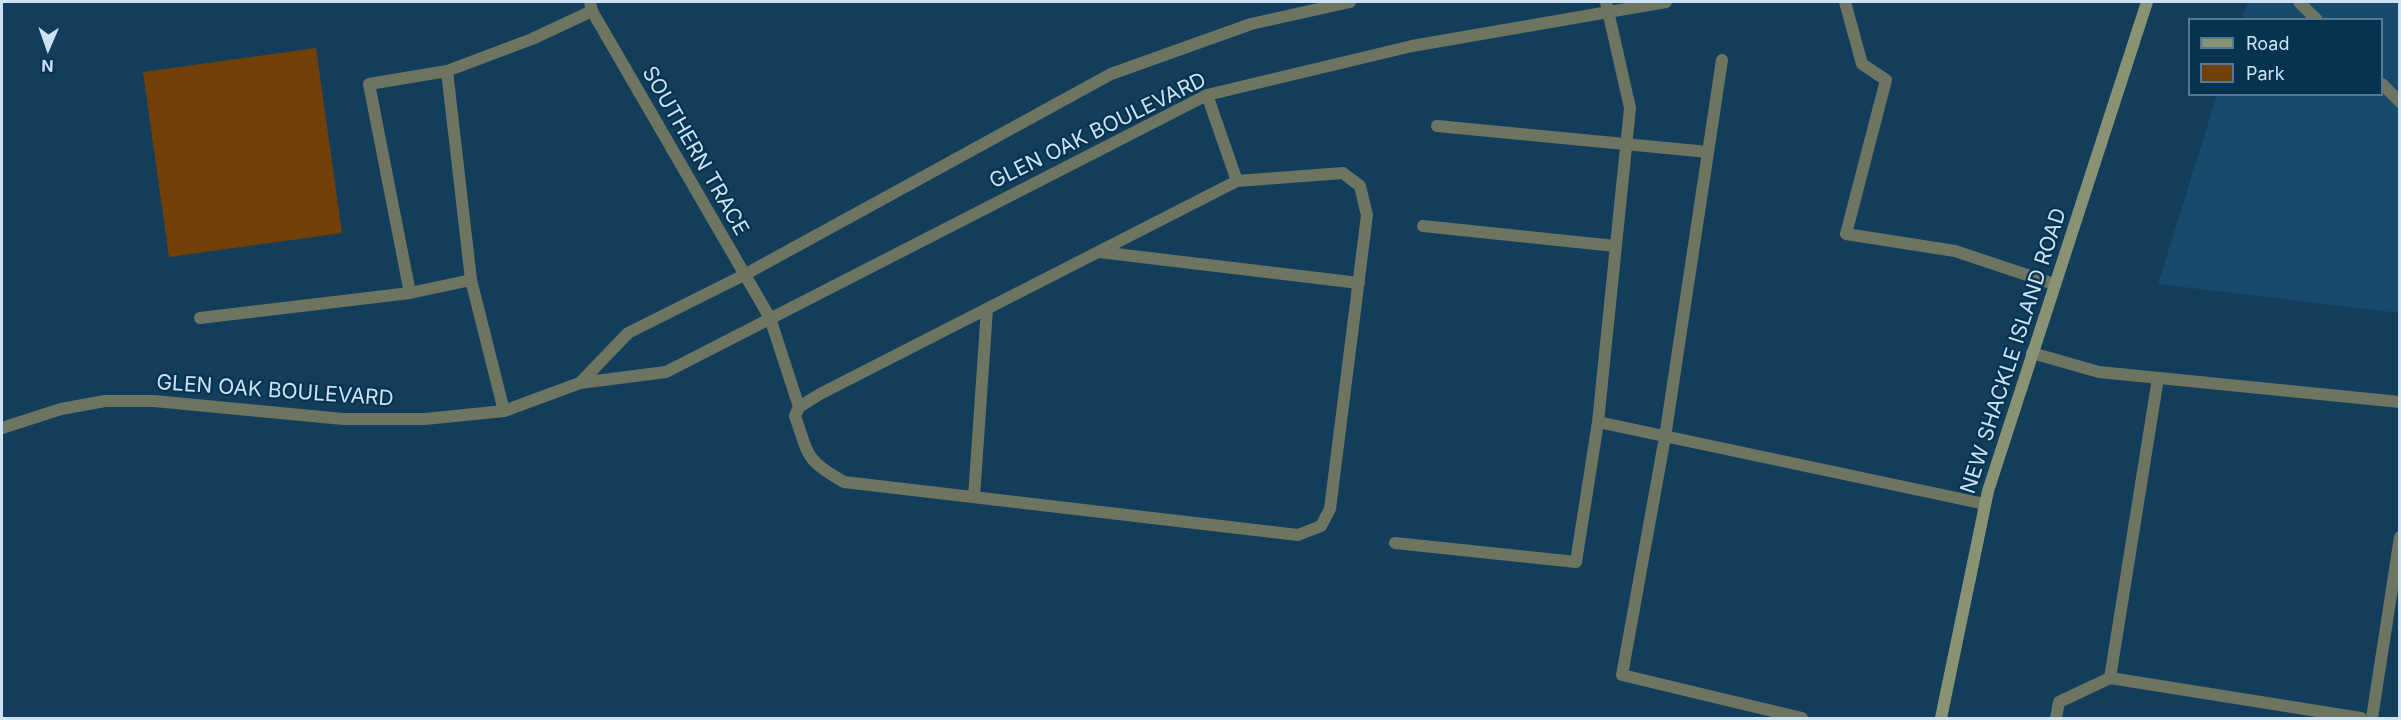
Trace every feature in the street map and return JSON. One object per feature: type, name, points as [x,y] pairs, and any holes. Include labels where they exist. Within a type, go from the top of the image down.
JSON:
[{"type":"main road","name":"NEW SHACKLE ISLAND ROAD","points":[[1941,718],[1985,504],[2146,2]]},
{"type":"street","name":"GLEN OAK BOULEVARD","points":[[580,383],[628,333],[744,275],[1111,74],[1251,24],[1350,2]]},
{"type":"street","name":"GLEN OAK BOULEVARD","points":[[2,428],[61,409],[105,401],[154,401],[343,419],[425,419],[504,411],[580,383],[666,372],[1207,95],[1412,46],[1608,7],[1666,2]]},
{"type":"street","points":[[1845,2],[1862,64],[1886,80],[1846,234],[1955,251],[2054,284]]},
{"type":"street","points":[[2299,2],[2315,18]]},
{"type":"street","name":"SOUTHERN TRACE","points":[[591,6],[770,318],[799,406],[795,416],[807,454],[820,469],[844,482],[1298,535],[1321,526],[1330,509],[1367,215],[1360,186],[1343,173],[1237,181]]},
{"type":"street","points":[[410,293],[369,84],[447,71],[532,39],[591,6]]},
{"type":"street","points":[[1395,543],[1576,562],[1598,422],[1630,108],[1608,7]]},
{"type":"street","points":[[1722,60],[1665,437],[1622,675],[1802,718]]},
{"type":"street","points":[[447,71],[471,280],[504,411]]},
{"type":"street","points":[[2383,85],[2399,101]]},
{"type":"street","points":[[799,406],[1237,181],[1207,95]]},
{"type":"street","points":[[1437,126],[1708,152]]},
{"type":"street","points":[[1423,226],[1616,246]]},
{"type":"street","points":[[1099,252],[1359,283]]},
{"type":"street","points":[[200,318],[410,293],[471,280]]},
{"type":"street","points":[[974,497],[987,309]]},
{"type":"street","points":[[2032,353],[2099,372],[2400,402]]},
{"type":"street","points":[[2110,678],[2157,378]]},
{"type":"street","points":[[1598,422],[1985,504]]},
{"type":"street","points":[[2372,718],[2400,537]]},
{"type":"street","points":[[2056,718],[2060,702],[2110,678],[2361,718]]},
{"type":"shaded area","points":[[2248,2],[2399,2],[2399,313],[2158,284],[2217,96],[2383,96],[2383,18],[2241,18]]},
{"type":"green space","points":[[316,48],[342,233],[169,257],[143,72]]}]
